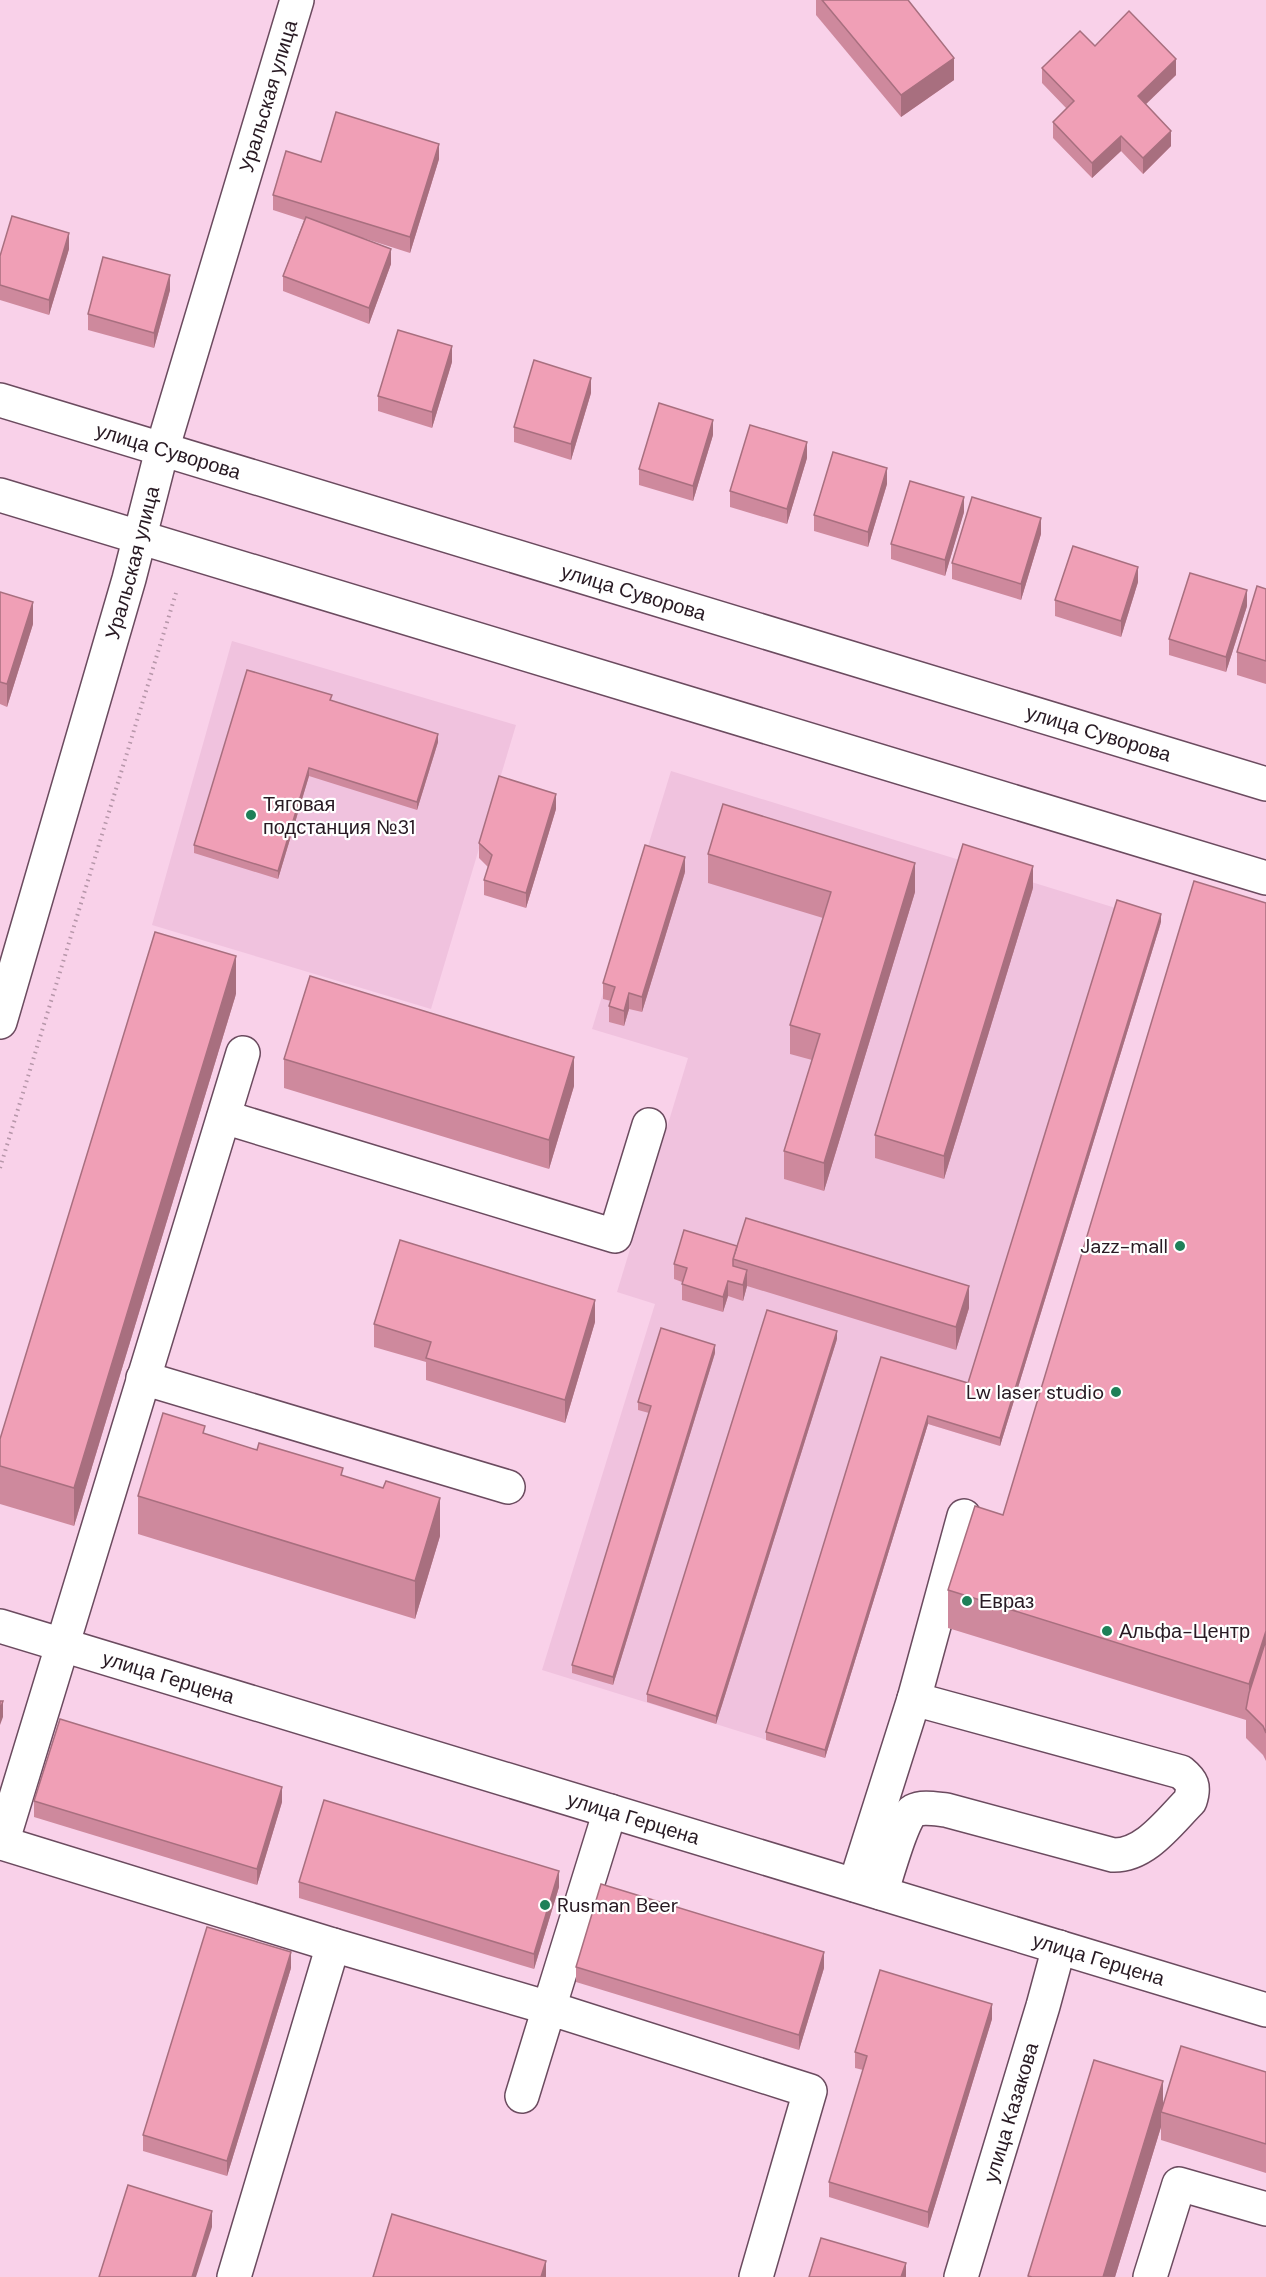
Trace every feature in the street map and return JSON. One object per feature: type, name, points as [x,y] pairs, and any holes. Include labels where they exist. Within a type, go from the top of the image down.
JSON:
[{"type":"street","name":"Уральская улица","points":[[0,1022],[140,537],[162,450],[297,0]]},
{"type":"street","name":"улица Суворова","points":[[0,400],[1266,784]]},
{"type":"street","points":[[0,495],[1266,878]]},
{"type":"street","points":[[243,1053],[1,1842],[333,1945],[549,2008],[810,2091],[756,2277]]},
{"type":"street","points":[[224,1117],[615,1236],[649,1125]]},
{"type":"street","points":[[143,1378],[508,1487]]},
{"type":"street","points":[[868,1889],[883,1797],[914,1699],[964,1516]]},
{"type":"street","name":"улица Герцена","points":[[0,1626],[1266,2010]]},
{"type":"street","points":[[868,1889],[900,1833],[907,1816],[913,1811],[946,1810],[1113,1855],[1125,1855],[1143,1847],[1190,1801],[1193,1791],[1192,1781],[1181,1772],[914,1699]]},
{"type":"street","points":[[883,1797],[913,1811]]},
{"type":"street","points":[[522,2096],[610,1811]]},
{"type":"street","points":[[234,2277],[333,1945]]},
{"type":"street","name":"улица Казакова","points":[[961,2277],[1059,1947]]},
{"type":"street","points":[[1150,2277],[1179,2184],[1266,2209]]},
{"type":"path","points":[[0,1168],[176,593]]},
{"type":"shaded area","points":[[232,641],[516,725],[431,1009],[152,925]]},
{"type":"shaded area","points":[[671,771],[1161,922],[1000,1446],[928,1424],[825,1758],[542,1670],[655,1304],[617,1292],[688,1058],[592,1029]]},
{"type":"building","points":[[822,0],[908,0],[954,58],[901,95]]},
{"type":"building","points":[[1129,11],[1176,59],[1138,96],[1171,131],[1143,158],[1121,136],[1092,163],[1053,122],[1074,101],[1042,68],[1080,31],[1095,46]]},
{"type":"building","points":[[336,112],[439,144],[410,237],[273,195],[286,151],[321,162]]},
{"type":"building","points":[[12,216],[69,233],[49,300],[0,285],[0,256]]},
{"type":"building","points":[[306,217],[391,249],[369,308],[283,276]]},
{"type":"building","points":[[103,257],[170,275],[154,333],[88,314]]},
{"type":"building","points":[[398,330],[452,346],[432,412],[378,396]]},
{"type":"building","points":[[534,360],[591,378],[571,444],[514,427]]},
{"type":"building","points":[[659,403],[713,420],[693,486],[639,469]]},
{"type":"building","points":[[750,425],[807,442],[787,509],[730,491]]},
{"type":"building","points":[[833,452],[887,468],[868,532],[814,515]]},
{"type":"building","points":[[910,481],[964,497],[945,560],[891,544]]},
{"type":"building","points":[[972,497],[1041,518],[1021,584],[952,563]]},
{"type":"building","points":[[1073,546],[1138,567],[1121,621],[1055,600]]},
{"type":"building","points":[[1190,573],[1247,590],[1226,657],[1169,639]]},
{"type":"building","points":[[1257,586],[1266,589],[1266,661],[1237,652]]},
{"type":"building","points":[[0,592],[33,602],[7,684],[0,682]]},
{"type":"building","name":"Тяговая подстанция №31","points":[[247,670],[332,695],[330,700],[438,734],[417,802],[309,768],[278,871],[194,845]]},
{"type":"building","points":[[499,776],[556,794],[526,893],[484,880],[492,855],[479,843]]},
{"type":"building","points":[[723,804],[915,863],[824,1163],[784,1151],[820,1034],[790,1025],[831,892],[708,854]]},
{"type":"building","points":[[963,844],[1033,866],[944,1156],[875,1135]]},
{"type":"building","points":[[645,845],[685,857],[642,997],[629,993],[624,1011],[609,1006],[615,987],[603,983]]},
{"type":"building","name":"Jazz-mall","points":[[1194,881],[1266,903],[1266,1631],[1249,1684],[948,1590],[975,1506],[1003,1515]]},
{"type":"building","points":[[1117,900],[1161,914],[1000,1438],[928,1416],[825,1750],[766,1732],[881,1357],[968,1383]]},
{"type":"building","points":[[155,932],[236,956],[74,1488],[0,1466],[0,1439]]},
{"type":"building","points":[[310,976],[574,1057],[549,1140],[284,1059]]},
{"type":"building","points":[[746,1218],[969,1286],[956,1327],[733,1259]]},
{"type":"building","points":[[684,1230],[737,1246],[733,1266],[747,1270],[743,1285],[728,1281],[723,1297],[682,1284],[687,1268],[674,1264]]},
{"type":"building","points":[[400,1240],[595,1300],[565,1400],[426,1358],[431,1342],[374,1324]]},
{"type":"building","points":[[767,1310],[837,1331],[716,1716],[647,1694]]},
{"type":"building","points":[[661,1328],[715,1345],[613,1677],[572,1665],[651,1406],[638,1402]]},
{"type":"building","points":[[163,1413],[205,1426],[203,1433],[257,1450],[259,1443],[343,1468],[341,1475],[383,1488],[386,1481],[440,1498],[415,1581],[138,1496]]},
{"type":"building","points":[[1266,1640],[1266,1733],[1263,1726],[1246,1709]]},
{"type":"building","points":[[60,1719],[282,1787],[257,1869],[34,1801]]},
{"type":"building","points":[[324,1800],[559,1871],[534,1954],[299,1882]]},
{"type":"building","points":[[601,1884],[824,1952],[799,2035],[576,1967]]},
{"type":"building","points":[[207,1927],[291,1952],[227,2161],[143,2135]]},
{"type":"building","points":[[880,1970],[992,2004],[928,2212],[829,2182],[867,2056],[855,2052]]},
{"type":"building","points":[[1181,2046],[1266,2072],[1266,2144],[1161,2112]]},
{"type":"building","points":[[1094,2060],[1163,2081],[1103,2277],[1028,2276]]},
{"type":"building","points":[[128,2185],[212,2211],[192,2277],[99,2277]]},
{"type":"building","points":[[392,2214],[546,2261],[541,2277],[373,2277]]},
{"type":"building","points":[[821,2238],[906,2263],[901,2277],[809,2277]]},
{"type":"place","name":"Тяговая подстанция №31","points":[[251,815]]},
{"type":"place","name":"Jazz-mall","points":[[1180,1246]]},
{"type":"place","name":"Lw laser studio","points":[[1116,1392]]},
{"type":"place","name":"Евраз","points":[[967,1601]]},
{"type":"place","name":"Альфа-Центр","points":[[1107,1631]]},
{"type":"place","name":"Rusman Beer","points":[[545,1905]]}]
